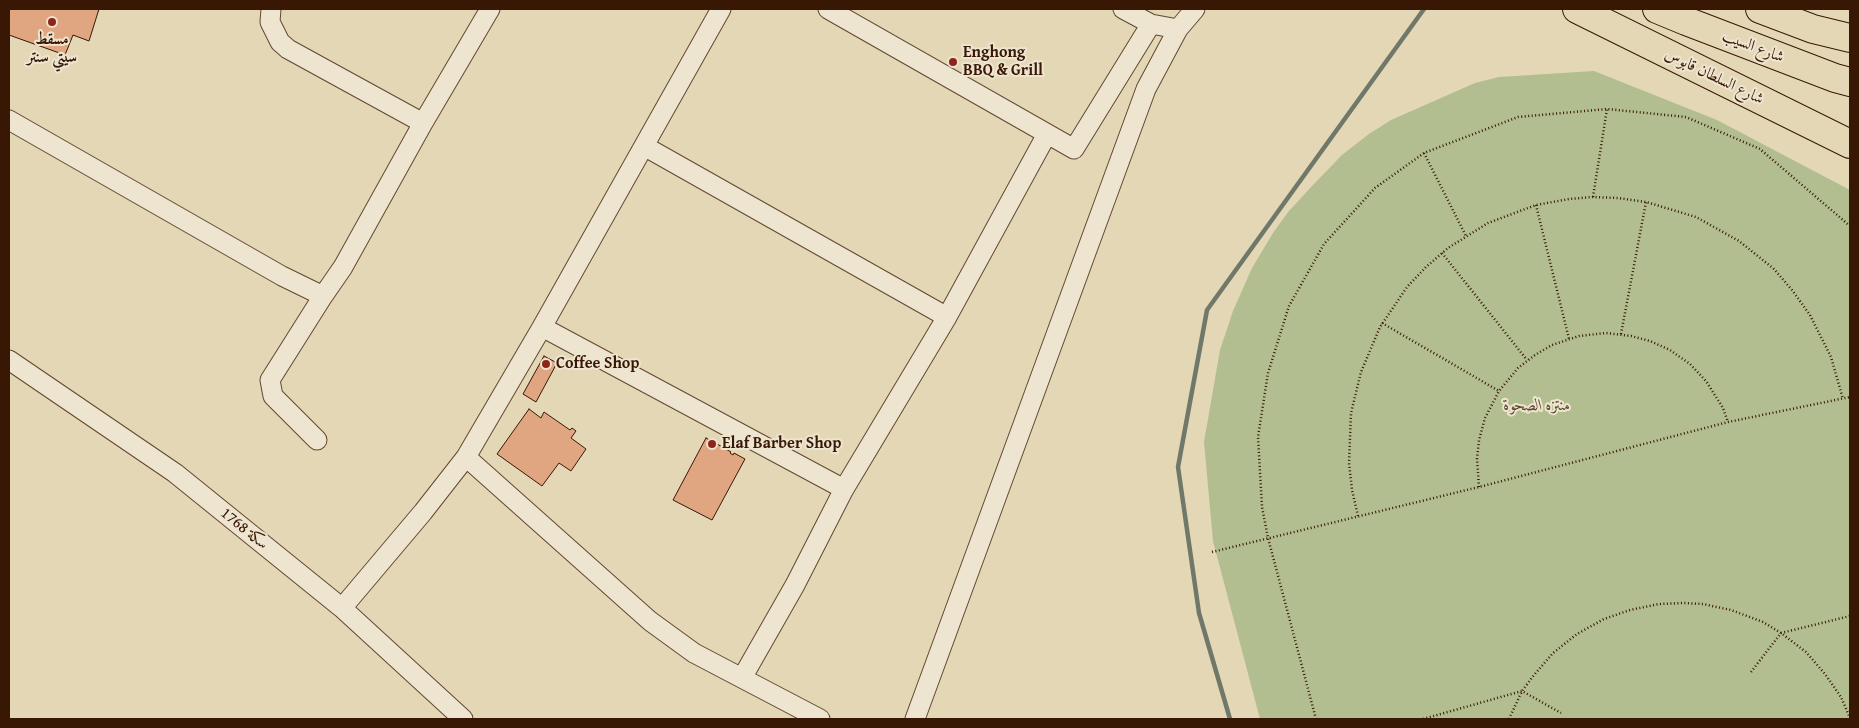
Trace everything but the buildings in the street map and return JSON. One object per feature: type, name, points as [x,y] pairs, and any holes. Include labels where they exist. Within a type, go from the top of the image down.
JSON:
[{"type":"highway","name":"شارع السلطان قابوس","points":[[1578,9],[1850,144]]},
{"type":"highway","name":"شارع السيب","points":[[1658,9],[1835,78],[1850,82]]},
{"type":"highway","points":[[1760,9],[1813,29],[1850,38]]},
{"type":"street","points":[[271,9],[270,22],[280,42],[288,49],[423,123]]},
{"type":"street","points":[[317,440],[273,396],[270,380],[343,267],[423,123],[490,9]]},
{"type":"street","points":[[342,608],[466,457],[542,327],[721,9]]},
{"type":"street","points":[[828,9],[1074,149],[1151,24]]},
{"type":"street","points":[[1123,9],[1151,24],[1178,29]]},
{"type":"street","points":[[915,719],[1146,89],[1178,29],[1195,9]]},
{"type":"street","points":[[9,120],[274,271],[323,296]]},
{"type":"street","points":[[742,678],[796,585],[844,489],[947,317],[1047,134]]},
{"type":"street","points":[[644,146],[947,317]]},
{"type":"street","points":[[542,327],[844,489]]},
{"type":"street","name":"سكة 1768","points":[[9,360],[175,473],[342,608],[463,719]]},
{"type":"street","points":[[466,457],[650,621],[694,653],[820,719]]},
{"type":"path","points":[[1593,197],[1607,108]]},
{"type":"path","points":[[1316,719],[1268,538],[1262,507],[1258,437],[1268,373],[1289,306],[1324,244],[1375,188],[1424,153],[1518,117],[1607,108],[1686,117],[1760,149],[1850,226]]},
{"type":"path","points":[[1424,153],[1466,236]]},
{"type":"path","points":[[1358,516],[1352,490],[1349,463],[1351,413],[1361,372],[1371,344],[1382,323],[1407,287],[1442,253],[1466,236],[1497,220],[1536,206],[1569,199],[1593,197],[1646,202],[1684,212],[1718,228],[1749,247],[1774,269],[1799,299],[1817,327],[1831,357],[1843,399]]},
{"type":"path","points":[[1622,334],[1646,202]]},
{"type":"path","points":[[1536,206],[1569,339]]},
{"type":"path","points":[[1442,253],[1527,360]]},
{"type":"path","points":[[1382,323],[1499,391]]},
{"type":"path","points":[[1479,488],[1477,459],[1479,440],[1485,418],[1499,391],[1527,360],[1544,349],[1569,339],[1594,334],[1622,334],[1660,345],[1690,364],[1715,394],[1728,422]]},
{"type":"path","points":[[1212,552],[1479,488],[1728,422],[1850,397]]},
{"type":"path","points":[[1509,719],[1522,691],[1546,660],[1577,634],[1611,616],[1640,607],[1669,603],[1711,605],[1748,615],[1781,633],[1806,652],[1825,674],[1841,697],[1850,718]]},
{"type":"path","points":[[1752,672],[1781,633],[1850,616]]},
{"type":"path","points":[[1423,719],[1522,691],[1561,713]]},
{"type":"green space","name":"منتزه الصحوة","points":[[1594,71],[1717,120],[1850,190],[1850,719],[1260,719],[1213,541],[1204,442],[1220,350],[1233,311],[1252,268],[1288,212],[1313,185],[1342,155],[1391,120],[1475,83],[1499,77]]},
{"type":"waterway","points":[[1230,719],[1199,613],[1178,467],[1207,310],[1424,9]]},
{"type":"place","name":"مسقط سيتي سنتر","points":[[52,22]]},
{"type":"place","name":"Enghong BBQ & Grill","points":[[953,62]]},
{"type":"place","name":"Coffee Shop","points":[[546,364]]},
{"type":"place","name":"Elaf Barber Shop","points":[[712,444]]}]
